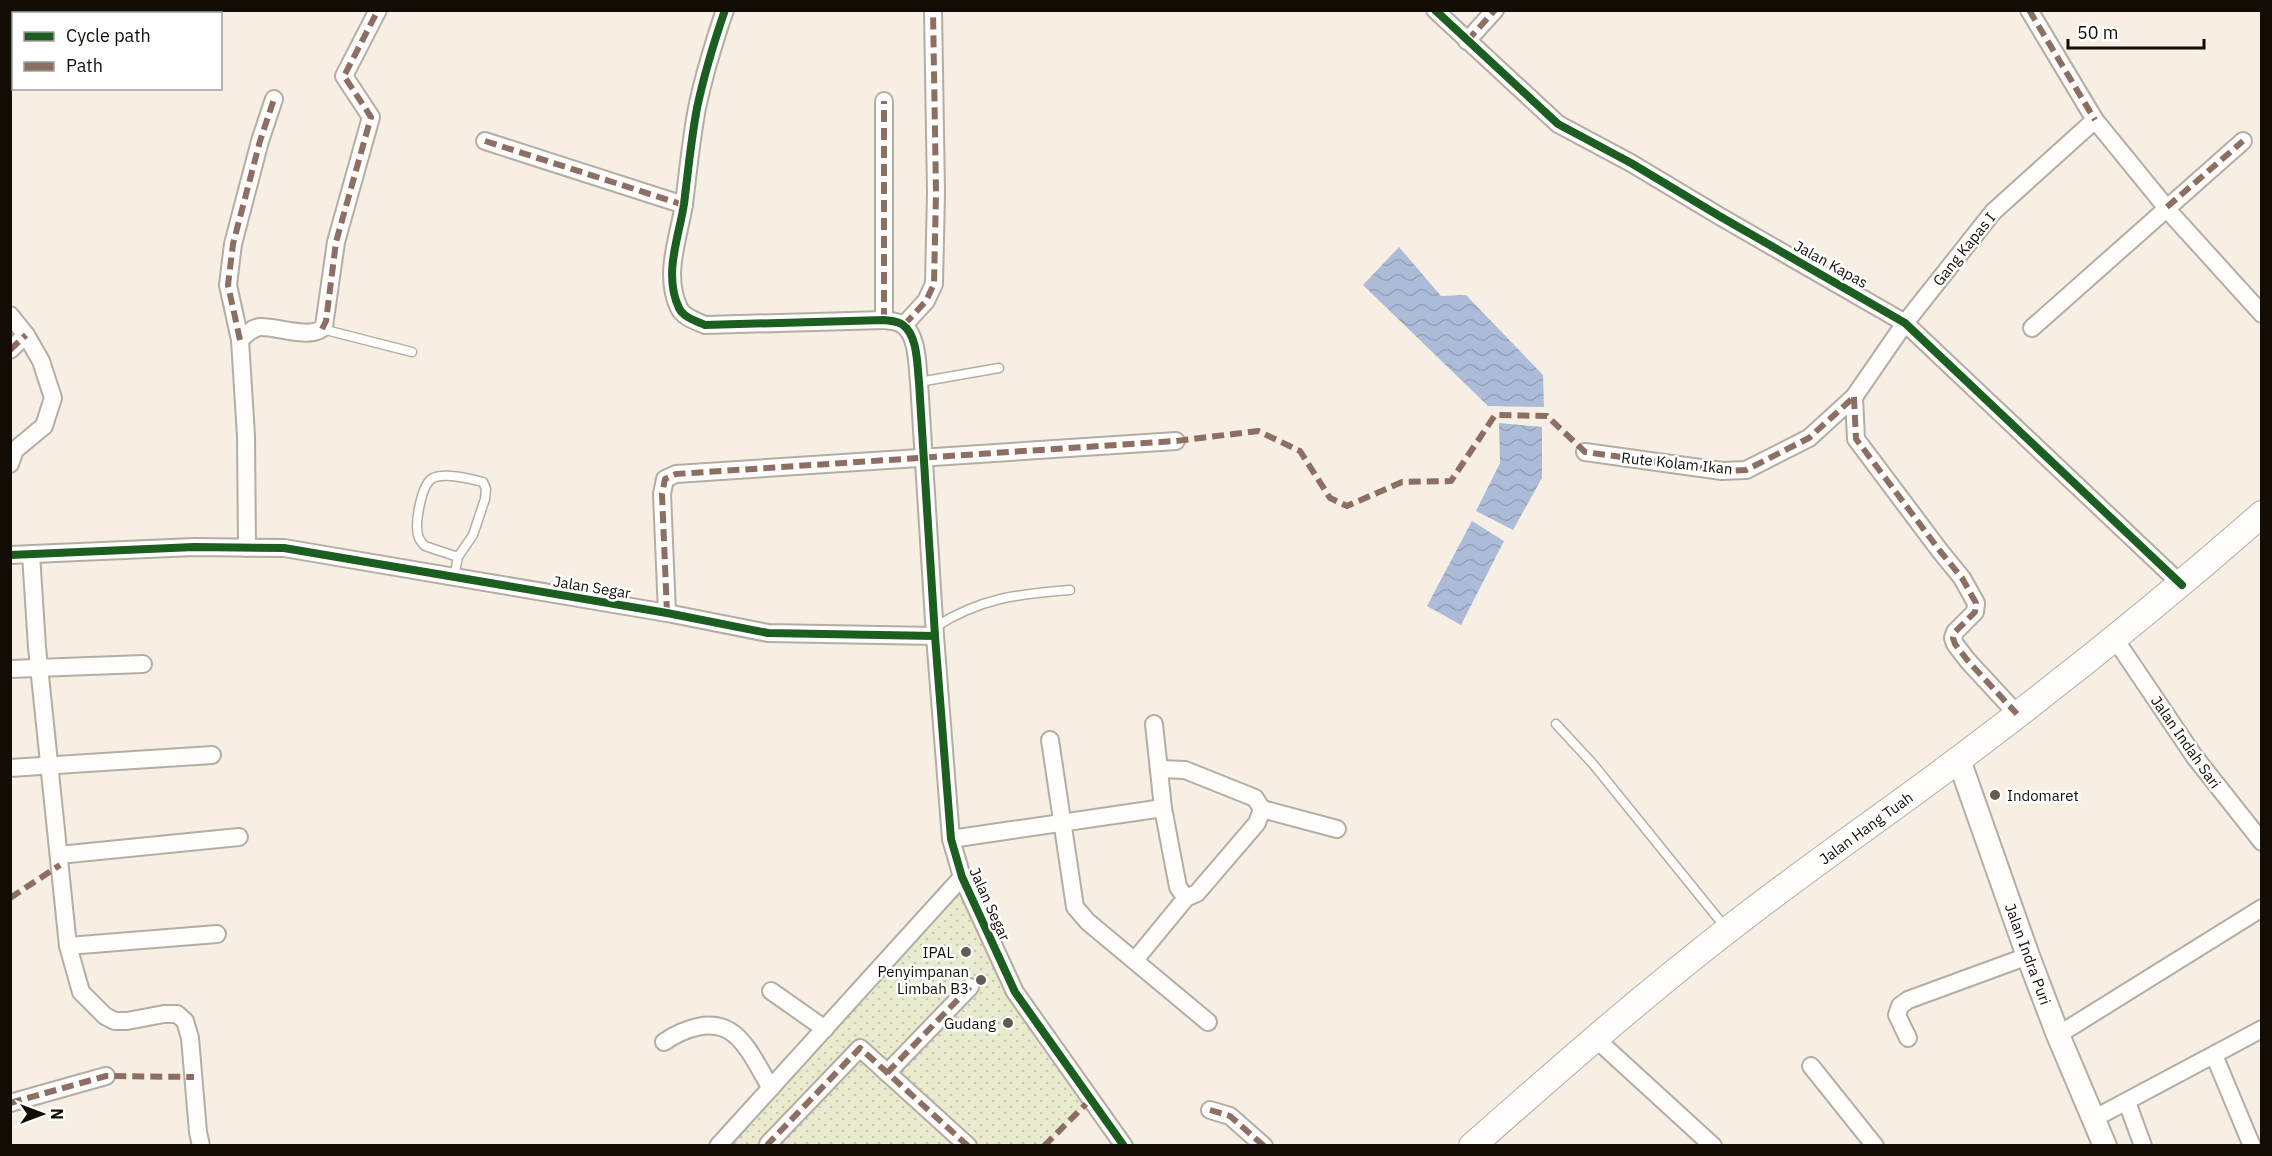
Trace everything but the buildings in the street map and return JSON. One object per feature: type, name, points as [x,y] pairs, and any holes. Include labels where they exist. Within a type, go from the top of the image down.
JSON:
[{"type":"main road","name":"Jalan Hang Tuah","points":[[1472,1146],[1595,1038],[1728,930],[1959,760],[2115,639],[2262,514]]},
{"type":"street","points":[[240,340],[248,332],[260,327],[312,333],[322,329],[326,321],[336,242],[371,117],[345,76],[378,10]]},
{"type":"street","points":[[725,10],[697,107],[684,205],[672,262],[675,292],[680,310],[691,319],[705,325],[884,320],[903,325],[914,340],[919,382],[935,631]]},
{"type":"street","points":[[903,325],[926,302],[934,284],[936,193],[933,10]]},
{"type":"street","name":"Jalan Kapas","points":[[1435,10],[1558,124],[1632,163],[1905,323],[2181,585]]},
{"type":"street","points":[[1467,41],[1495,10]]},
{"type":"street","points":[[2029,10],[2095,120],[2167,207],[2262,314]]},
{"type":"street","points":[[247,548],[246,436],[240,340],[228,285],[233,244],[260,141],[274,99]]},
{"type":"street","points":[[884,100],[884,320]]},
{"type":"street","name":"Gang Kapas I","points":[[1854,397],[1905,323],[1993,212],[2095,120]]},
{"type":"street","points":[[484,141],[684,205]]},
{"type":"street","points":[[2032,328],[2243,141]]},
{"type":"street","points":[[10,315],[27,335],[41,361],[53,398],[44,426],[15,450],[10,464]]},
{"type":"street","points":[[10,350],[27,335]]},
{"type":"street","points":[[1854,397],[1856,439],[1962,578],[1976,603],[1975,612],[1955,633],[1953,638],[1955,644],[2017,714]]},
{"type":"street","name":"Rute Kolam Ikan","points":[[1585,452],[1722,471],[1746,470],[1809,438],[1854,397]]},
{"type":"street","points":[[667,613],[662,494],[665,479],[676,474],[1176,441]]},
{"type":"street","name":"Jalan Segar","points":[[10,555],[194,547],[284,548],[667,613],[768,633],[935,631],[951,839],[962,877],[1015,992],[1124,1146]]},
{"type":"street","points":[[31,554],[39,668],[68,946],[81,992],[105,1016],[115,1021],[128,1021],[164,1014],[177,1014],[186,1021],[190,1038],[201,1146]]},
{"type":"street","name":"Jalan Indah Sari","points":[[2115,639],[2194,756],[2262,842]]},
{"type":"street","points":[[10,669],[143,664]]},
{"type":"street","points":[[1154,724],[1163,808],[1178,887],[1186,898]]},
{"type":"street","points":[[1050,740],[1076,907],[1088,922],[1208,1022]]},
{"type":"street","points":[[10,768],[212,755]]},
{"type":"street","name":"Jalan Indra Puri","points":[[1959,760],[2028,956],[2058,1035],[2105,1146]]},
{"type":"street","points":[[1160,769],[1185,770],[1255,798],[1262,809],[1337,829]]},
{"type":"street","points":[[951,839],[1163,808]]},
{"type":"street","points":[[1135,960],[1186,898],[1197,893],[1257,823],[1262,809]]},
{"type":"street","points":[[59,855],[239,837]]},
{"type":"street","points":[[718,1146],[962,877]]},
{"type":"street","points":[[2058,1035],[2262,908]]},
{"type":"street","points":[[68,946],[217,934]]},
{"type":"street","points":[[1908,1038],[1897,1015],[1900,1006],[1908,1000],[2028,956]]},
{"type":"street","points":[[887,1073],[970,987]]},
{"type":"street","points":[[771,991],[825,1029]]},
{"type":"street","points":[[664,1042],[691,1027],[715,1026],[733,1033],[747,1050],[771,1088]]},
{"type":"street","points":[[2095,1118],[2262,1029]]},
{"type":"street","points":[[1595,1038],[1713,1146]]},
{"type":"street","points":[[770,1146],[768,1144],[860,1048],[968,1146]]},
{"type":"street","points":[[2214,1055],[2252,1146]]},
{"type":"street","points":[[1811,1066],[1875,1146]]},
{"type":"street","points":[[10,1103],[106,1076]]},
{"type":"street","points":[[2127,1102],[2143,1146]]},
{"type":"street","points":[[1210,1110],[1230,1116],[1264,1146]]},
{"type":"lane","points":[[322,329],[412,352]]},
{"type":"lane","points":[[919,382],[999,368]]},
{"type":"lane","points":[[454,578],[458,556],[472,535],[484,499],[485,484],[464,477],[436,477],[427,483],[424,489],[417,519],[417,533],[425,546],[458,556]]},
{"type":"lane","points":[[935,631],[960,611],[990,600],[1028,593],[1070,590]]},
{"type":"lane","points":[[1556,724],[1593,764],[1728,930]]},
{"type":"green space","points":[[960,886],[1086,1104],[1044,1145],[730,1146],[728,1144]]},
{"type":"water","points":[[1399,247],[1441,296],[1466,295],[1543,375],[1544,407],[1488,406],[1363,285]]},
{"type":"water","points":[[1499,423],[1542,427],[1542,478],[1513,530],[1476,511],[1500,463]]},
{"type":"water","points":[[1472,521],[1504,541],[1461,625],[1427,606]]},
{"type":"marked path","points":[[322,329],[326,321],[336,242],[371,117],[344,76],[378,10]]},
{"type":"marked path","points":[[904,325],[926,301],[934,284],[936,193],[933,10]]},
{"type":"marked path","points":[[1467,41],[1495,10]]},
{"type":"marked path","points":[[2029,10],[2095,120]]},
{"type":"marked path","points":[[240,340],[228,285],[233,244],[260,141],[274,99]]},
{"type":"marked path","points":[[884,101],[884,320]]},
{"type":"marked path","points":[[485,141],[684,205]]},
{"type":"marked path","points":[[2167,207],[2243,141]]},
{"type":"marked path","points":[[10,350],[26,335]]},
{"type":"marked path","points":[[1854,397],[1856,439],[1962,578],[1976,603],[1975,612],[1955,632],[1953,638],[1955,644],[2017,714]]},
{"type":"marked path","points":[[667,613],[662,494],[665,479],[676,474],[1176,441],[1258,431],[1300,451],[1330,498],[1347,506],[1402,482],[1451,481],[1495,415],[1547,416],[1585,452],[1722,471],[1746,470],[1809,438],[1854,397]]},
{"type":"marked path","points":[[10,898],[60,865]]},
{"type":"marked path","points":[[887,1073],[970,987]]},
{"type":"marked path","points":[[770,1146],[768,1144],[860,1048],[968,1146]]},
{"type":"marked path","points":[[10,1103],[106,1076],[194,1077]]},
{"type":"marked path","points":[[1044,1146],[1086,1104]]},
{"type":"marked path","points":[[1210,1110],[1230,1116],[1264,1146]]},
{"type":"cycle path","points":[[725,10],[709,59],[697,108],[684,204],[672,269],[674,295],[683,314],[705,325],[884,320],[901,324],[912,336],[919,382],[951,839],[962,877],[1015,992],[1124,1146]]},
{"type":"cycle path","points":[[1435,10],[1558,124],[1631,163],[1905,323],[2182,585]]},
{"type":"cycle path","points":[[10,555],[194,547],[284,548],[667,613],[768,633],[935,636]]},
{"type":"place","name":"Indomaret","points":[[1995,795]]},
{"type":"place","name":"IPAL","points":[[966,952]]},
{"type":"place","name":"Penyimpanan Limbah B3","points":[[981,980]]},
{"type":"place","name":"Gudang","points":[[1008,1023]]}]
